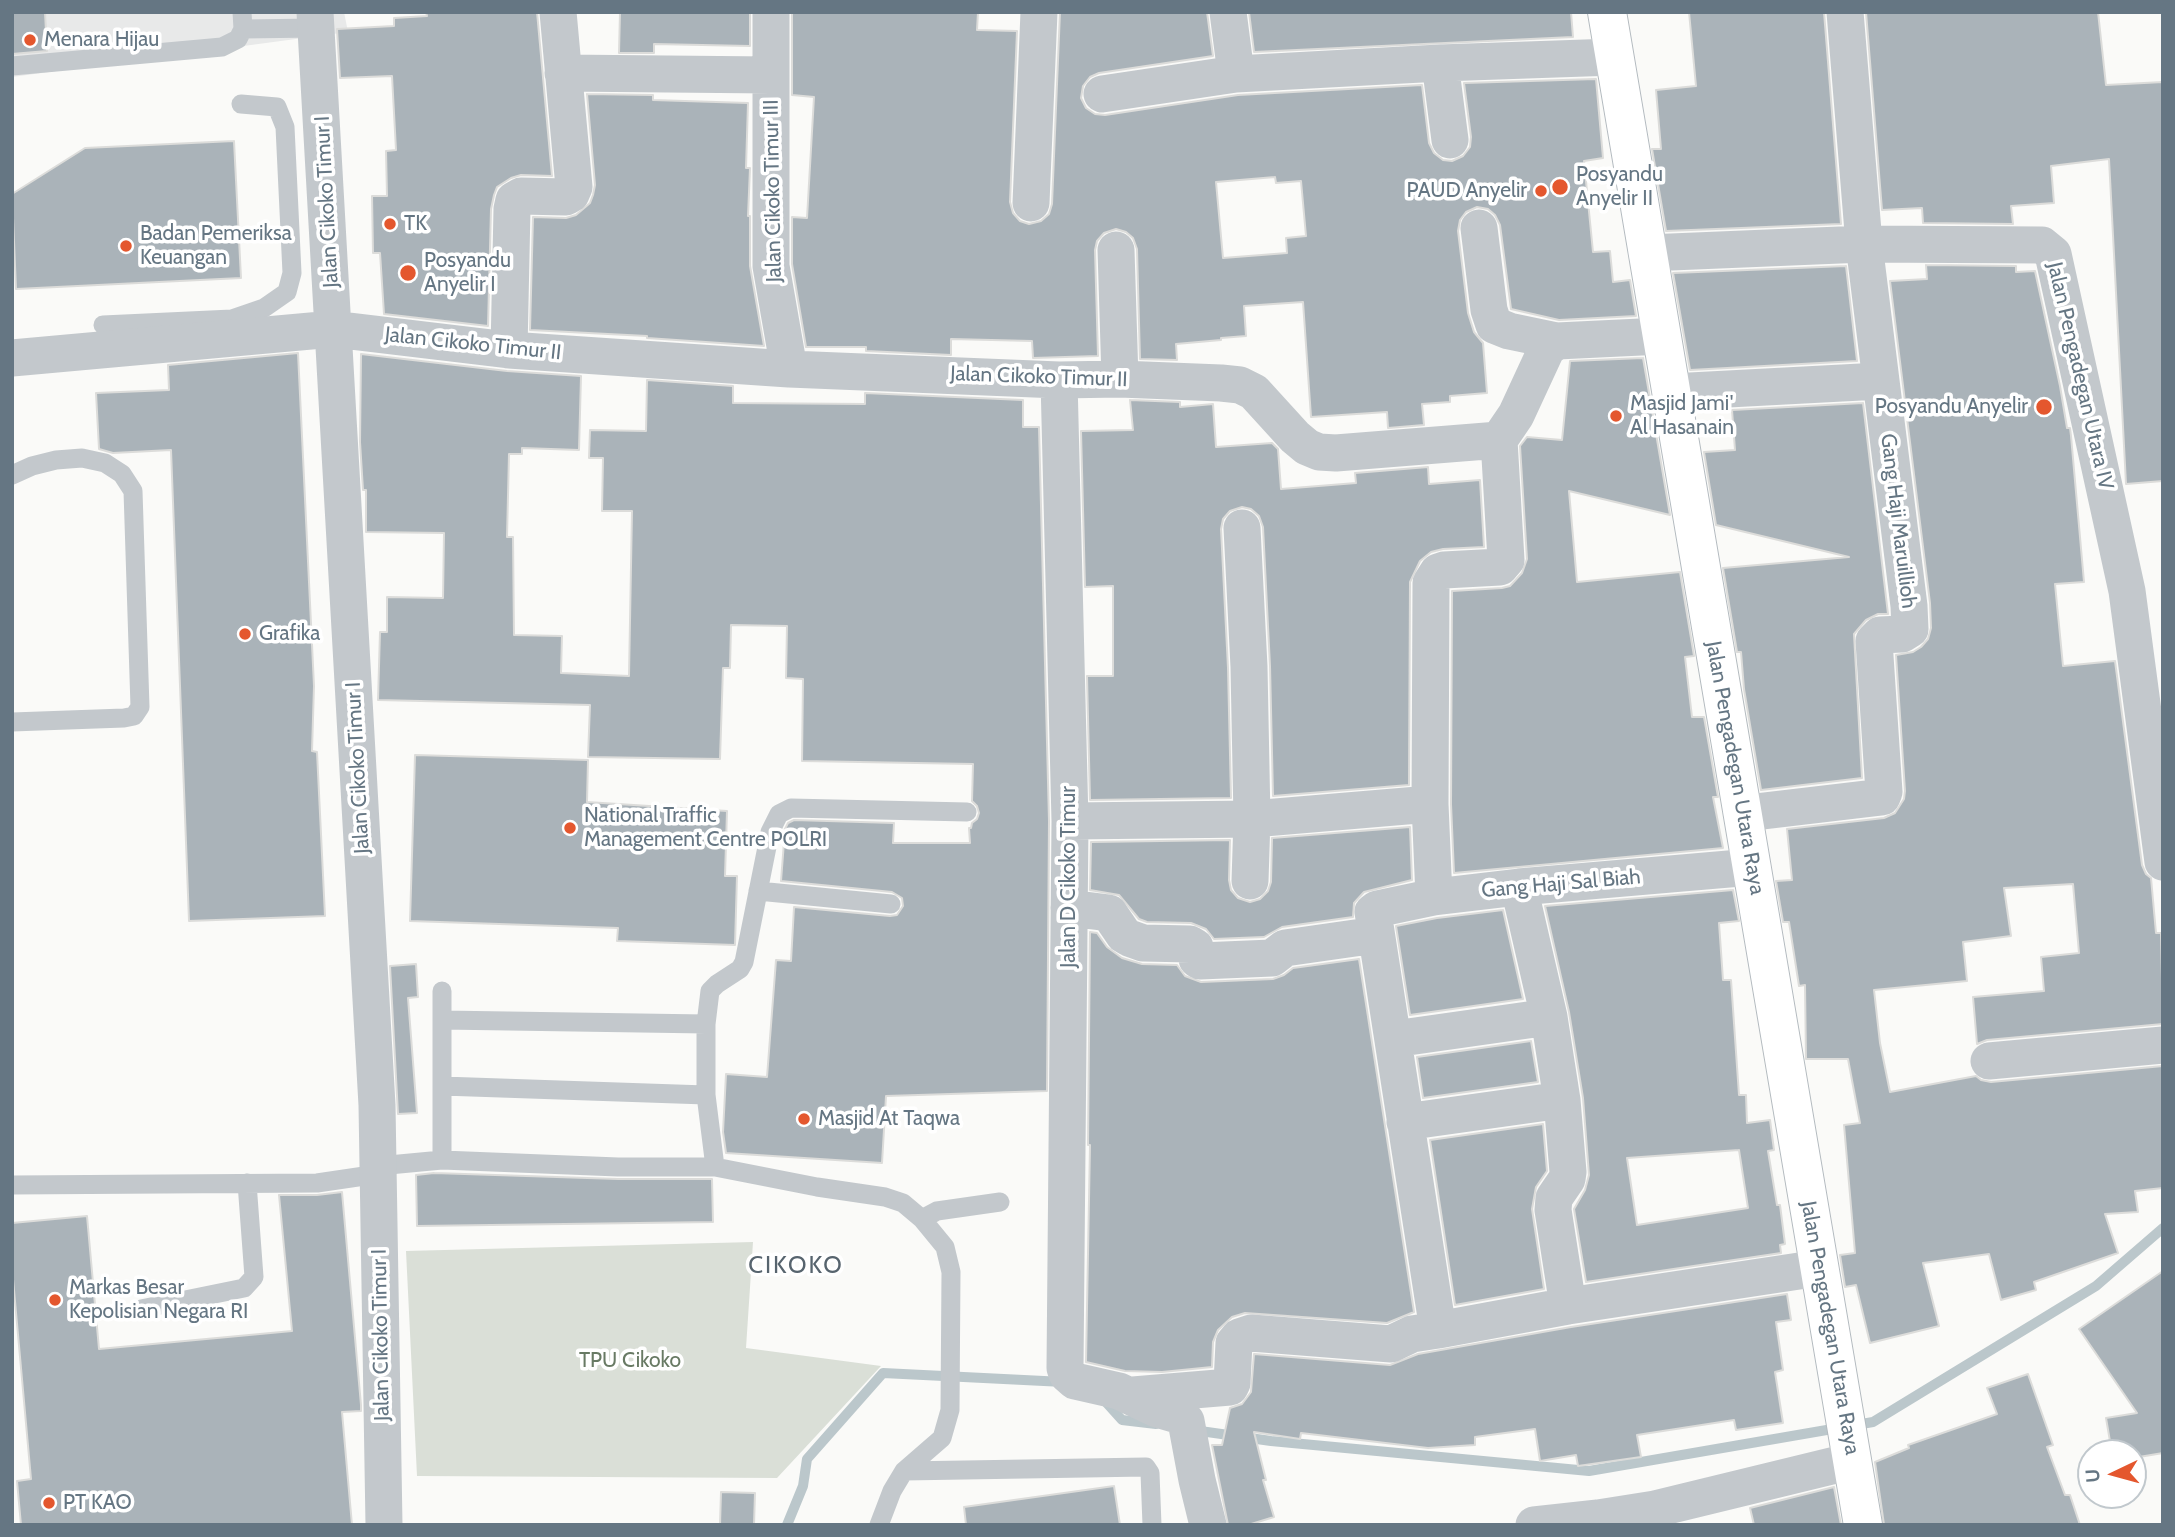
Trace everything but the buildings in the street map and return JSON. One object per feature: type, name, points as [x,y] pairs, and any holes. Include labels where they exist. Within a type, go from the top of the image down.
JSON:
[{"type":"street","points":[[509,351],[514,201],[521,196],[566,197],[575,187],[558,12]]},
{"type":"street","name":"Jalan Cikoko Timur III","points":[[771,12],[771,266],[789,369]]},
{"type":"street","points":[[1031,203],[1039,12]]},
{"type":"street","points":[[1228,12],[1236,74]]},
{"type":"street","name":"Jalan Pengadegan Utara Raya","points":[[1607,12],[1863,1525]]},
{"type":"street","name":"Gang Haji Maruillioh","points":[[1742,811],[1755,812],[1882,797],[1884,792],[1874,641],[1880,635],[1908,632],[1910,625],[1864,244],[1845,12]]},
{"type":"street","name":"Jalan Cikoko Timur I","points":[[316,20],[378,1170],[384,1525]]},
{"type":"street","points":[[1102,94],[1236,74],[1614,57]]},
{"type":"street","points":[[1440,63],[1450,140]]},
{"type":"street","points":[[563,73],[771,75]]},
{"type":"street","points":[[1479,228],[1489,310],[1494,325],[1509,331],[1557,341],[1662,336]]},
{"type":"street","name":"Jalan Pengadegan Utara IV","points":[[1647,253],[1864,244],[2037,245],[2050,250],[2127,591],[2163,862]]},
{"type":"street","points":[[1116,250],[1121,379]]},
{"type":"street","name":"Jalan Cikoko Timur II","points":[[12,358],[333,329],[509,351],[789,369],[1240,385],[1254,392],[1295,437],[1319,452],[1336,453],[1499,440]]},
{"type":"street","points":[[1434,897],[1430,804],[1431,583],[1438,572],[1444,570],[1500,567],[1506,561],[1499,440],[1516,415],[1547,348],[1557,341]]},
{"type":"street","name":"Jalan D Cikoko Timur","points":[[1059,380],[1070,821],[1065,1368],[1075,1381],[1104,1386],[1128,1395]]},
{"type":"street","points":[[1671,392],[1880,381]]},
{"type":"street","points":[[1242,528],[1248,615],[1252,819],[1250,881]]},
{"type":"street","points":[[1070,821],[1252,819],[1430,804]]},
{"type":"street","name":"Gang Haji Sal Biah","points":[[1069,908],[1109,913],[1124,935],[1143,943],[1191,944],[1195,947],[1197,959],[1200,961],[1272,958],[1282,949],[1375,924],[1377,909],[1434,897],[1752,867]]},
{"type":"street","points":[[1519,887],[1549,1017],[1562,1100],[1568,1172],[1554,1198],[1553,1210],[1568,1306]]},
{"type":"street","points":[[1375,924],[1438,1330]]},
{"type":"street","points":[[1394,1039],[1549,1017]]},
{"type":"street","points":[[1989,1061],[2163,1045]]},
{"type":"street","points":[[1405,1122],[1562,1100]]},
{"type":"street","points":[[1128,1395],[1230,1387],[1233,1383],[1234,1343],[1239,1337],[1251,1333],[1391,1344],[1412,1334],[1568,1306],[1819,1268]]},
{"type":"street","points":[[1128,1395],[1157,1409],[1181,1416],[1188,1431],[1208,1525]]},
{"type":"street","points":[[1534,1525],[1655,1509],[1848,1435]]},
{"type":"lane","points":[[12,66],[222,47],[238,39],[243,21],[316,20]]},
{"type":"lane","points":[[103,325],[232,319],[264,308],[287,292],[292,273],[285,127],[277,107],[241,104]]},
{"type":"lane","points":[[292,273],[331,272]]},
{"type":"lane","points":[[12,475],[56,460],[82,458],[105,463],[122,474],[134,491],[140,707],[134,716],[124,718],[13,722],[12,715]]},
{"type":"lane","points":[[715,1167],[706,1095],[706,1024],[710,991],[740,970],[744,962],[770,832],[779,814],[791,808],[967,812]]},
{"type":"lane","points":[[758,891],[891,904]]},
{"type":"lane","points":[[442,991],[442,1160]]},
{"type":"lane","points":[[442,1020],[706,1024]]},
{"type":"lane","points":[[442,1086],[706,1095]]},
{"type":"lane","points":[[12,1185],[317,1182],[442,1160],[618,1167],[715,1167],[885,1197],[903,1203],[922,1219],[945,1247],[951,1272],[950,1410],[948,1425],[942,1438],[904,1471],[892,1491],[879,1525]]},
{"type":"lane","points":[[141,1309],[244,1288],[254,1276],[247,1183]]},
{"type":"lane","points":[[922,1219],[937,1211],[1000,1202]]},
{"type":"lane","points":[[904,1471],[1146,1467],[1150,1473],[1152,1525]]},
{"type":"shaded area","points":[[12,12],[344,12],[348,32],[12,77]]},
{"type":"green space","name":"TPU Cikoko","points":[[753,1242],[746,1348],[881,1366],[777,1478],[417,1476],[406,1251]]},
{"type":"waterway","points":[[1193,1430],[1271,1441],[1589,1471],[1873,1422],[2096,1286],[2163,1228]]},
{"type":"waterway","points":[[787,1525],[803,1486],[807,1459],[883,1373],[1064,1382]]},
{"type":"waterway","points":[[1104,1400],[1122,1420],[1156,1424]]},
{"type":"place","name":"Menara Hijau","points":[[30,40]]},
{"type":"place","name":"Posyandu Anyelir II","points":[[1560,187]]},
{"type":"place","name":"PAUD Anyelir","points":[[1541,191]]},
{"type":"place","name":"TK","points":[[390,224]]},
{"type":"place","name":"Badan Pemeriksa Keuangan","points":[[126,246]]},
{"type":"place","name":"Posyandu Anyelir I","points":[[408,273]]},
{"type":"place","name":"Posyandu Anyelir","points":[[2044,407]]},
{"type":"place","name":"Masjid Jami' Al Hasanain","points":[[1616,416]]},
{"type":"place","name":"Grafika","points":[[245,634]]},
{"type":"place","name":"National Traffic Management Centre POLRI","points":[[570,828]]},
{"type":"place","name":"Masjid At Taqwa","points":[[804,1119]]},
{"type":"place","name":"Markas Besar Kepolisian Negara RI","points":[[55,1300]]},
{"type":"place","name":"PT KAO","points":[[49,1503]]},
{"type":"district","name":"CIKOKO","points":[[796,1266]]}]
